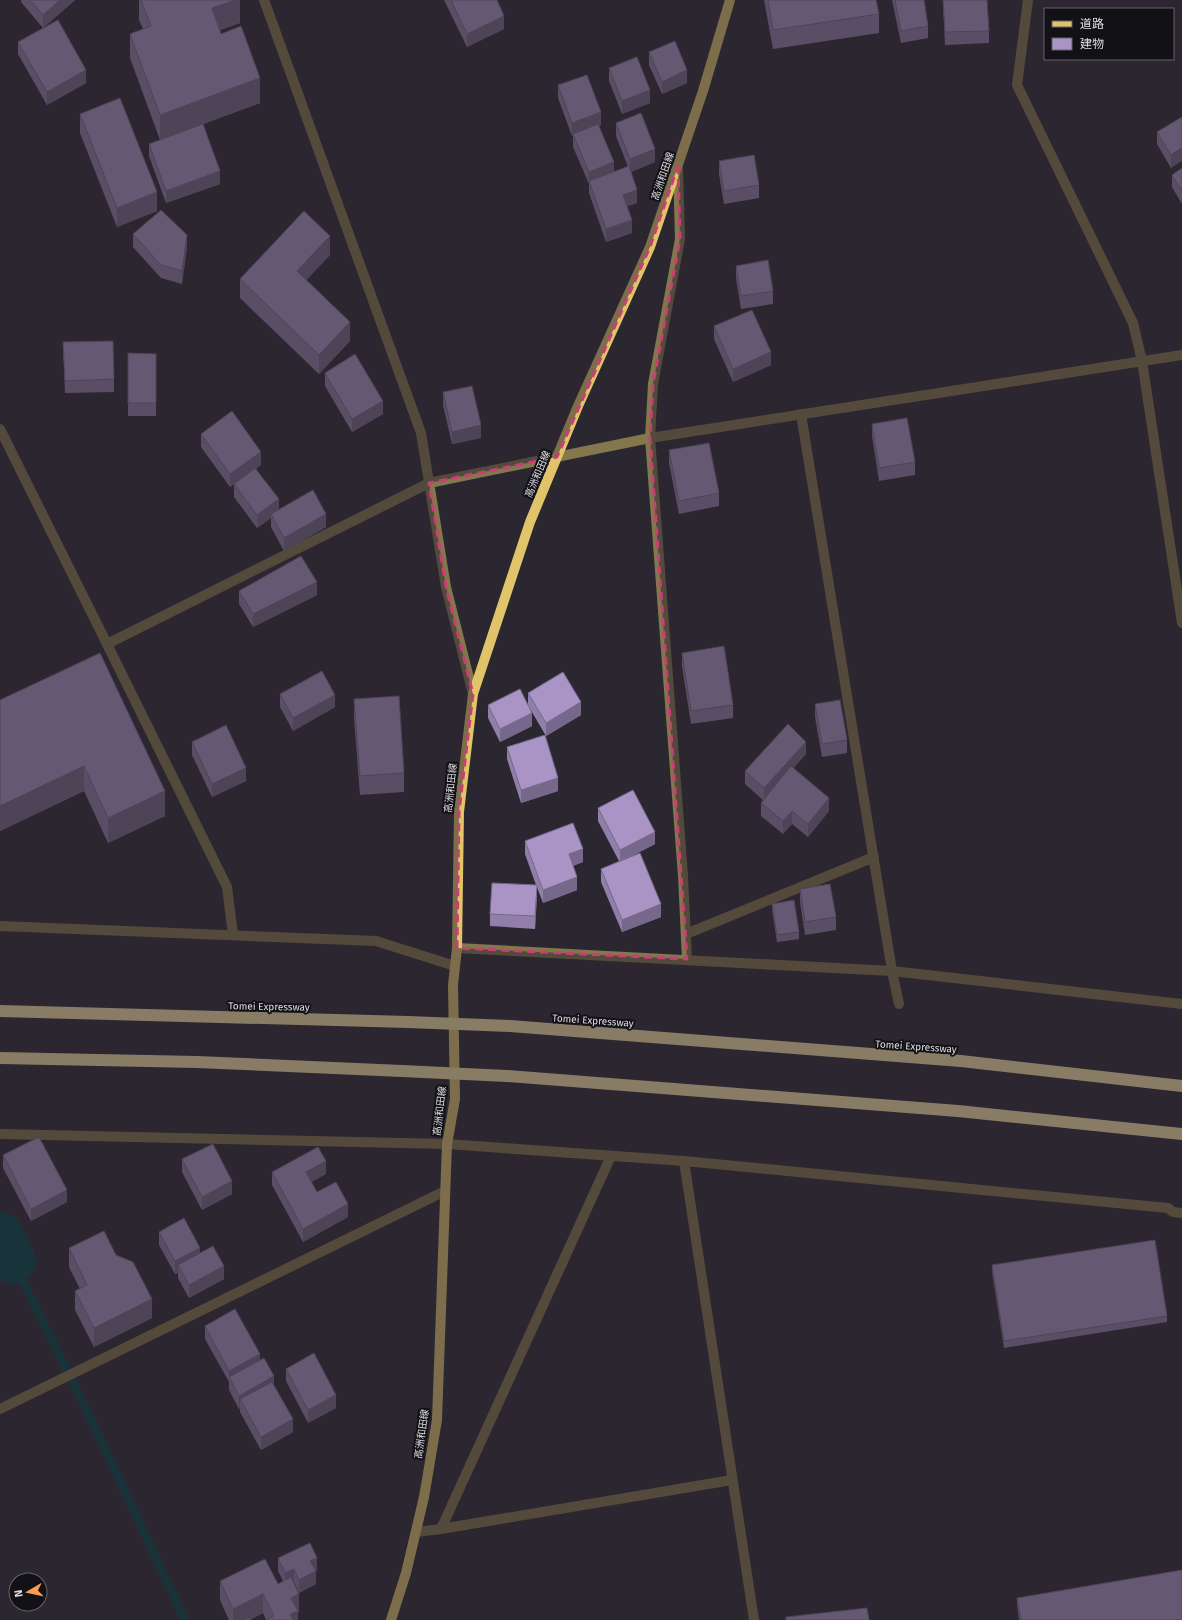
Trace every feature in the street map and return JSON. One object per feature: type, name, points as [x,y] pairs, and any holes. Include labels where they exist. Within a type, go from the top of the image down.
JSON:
[{"type":"highway","name":"Tomei Expressway","points":[[0,1011],[510,1026],[961,1061],[1182,1086]]},
{"type":"highway","points":[[0,1058],[197,1062],[507,1076],[950,1110],[1182,1134]]},
{"type":"main road","name":"高洲和田線","points":[[391,1620],[406,1573],[416,1532],[424,1497],[437,1420],[447,1144],[454,1099],[453,986],[457,948],[459,812],[473,694],[530,522],[557,457],[650,247],[703,91],[730,0]]},
{"type":"street","points":[[264,0],[421,433],[446,587],[473,694]]},
{"type":"street","points":[[1028,0],[1018,84],[1134,322],[1142,362],[1182,624]]},
{"type":"street","points":[[678,166],[680,239],[653,384],[650,438],[683,876],[687,959]]},
{"type":"street","points":[[107,644],[429,483],[650,438],[1182,355]]},
{"type":"street","points":[[802,414],[892,970],[899,1004]]},
{"type":"street","points":[[0,429],[227,887],[233,935]]},
{"type":"street","points":[[686,934],[874,857]]},
{"type":"street","points":[[0,926],[376,941],[455,966]]},
{"type":"street","points":[[457,948],[892,970],[1182,1004]]},
{"type":"street","points":[[0,1134],[447,1144],[684,1161],[1168,1208],[1173,1212],[1182,1213]]},
{"type":"street","points":[[441,1529],[611,1156]]},
{"type":"street","points":[[684,1161],[754,1620]]},
{"type":"street","points":[[0,1409],[445,1191]]},
{"type":"street","points":[[416,1532],[732,1480]]},
{"type":"highlighted area","points":[[678,166],[680,239],[653,384],[650,438],[687,959],[457,948],[459,812],[473,694],[446,587],[429,483],[557,457],[650,247]]},
{"type":"building","points":[[30,0],[60,0],[43,15]]},
{"type":"building","points":[[141,0],[235,0],[212,8],[221,34],[241,26],[260,78],[160,115],[130,34],[151,26]]},
{"type":"building","points":[[451,0],[497,0],[504,16],[467,34]]},
{"type":"building","points":[[768,0],[876,0],[879,14],[773,30]]},
{"type":"building","points":[[895,0],[924,0],[928,26],[901,31]]},
{"type":"building","points":[[943,0],[987,0],[989,31],[945,32]]},
{"type":"building","points":[[58,20],[86,70],[47,92],[18,42]]},
{"type":"building","points":[[675,41],[687,70],[662,82],[649,52]]},
{"type":"building","points":[[637,57],[650,90],[622,101],[609,68]]},
{"type":"building","points":[[587,75],[601,112],[572,123],[558,85]]},
{"type":"building","points":[[120,98],[157,192],[117,208],[80,114]]},
{"type":"building","points":[[641,113],[655,149],[630,159],[616,123]]},
{"type":"building","points":[[1182,117],[1182,148],[1171,155],[1157,132]]},
{"type":"building","points":[[203,124],[220,171],[166,191],[149,144]]},
{"type":"building","points":[[598,124],[614,162],[589,172],[573,134]]},
{"type":"building","points":[[754,155],[759,185],[724,191],[719,161]]},
{"type":"building","points":[[629,166],[637,190],[623,195],[632,220],[606,229],[589,181]]},
{"type":"building","points":[[1182,168],[1182,191],[1172,175]]},
{"type":"building","points":[[161,210],[187,235],[182,271],[161,265],[133,234]]},
{"type":"building","points":[[304,211],[330,236],[297,271],[350,322],[319,355],[240,279]]},
{"type":"building","points":[[768,260],[773,291],[741,296],[736,266]]},
{"type":"building","points":[[752,310],[771,352],[733,369],[714,326]]},
{"type":"building","points":[[113,341],[114,379],[65,381],[63,342]]},
{"type":"building","points":[[128,353],[156,354],[156,403],[128,403]]},
{"type":"building","points":[[355,354],[383,401],[352,419],[325,373]]},
{"type":"building","points":[[472,386],[481,425],[452,432],[443,392]]},
{"type":"building","points":[[232,411],[261,452],[230,474],[201,434]]},
{"type":"building","points":[[907,418],[915,462],[879,468],[872,424]]},
{"type":"building","points":[[709,443],[719,493],[679,501],[669,450]]},
{"type":"building","points":[[255,468],[279,499],[257,515],[234,484]]},
{"type":"building","points":[[313,490],[326,514],[284,538],[271,514]]},
{"type":"building","points":[[301,556],[317,582],[253,614],[239,591]]},
{"type":"building","points":[[724,646],[733,705],[691,711],[682,653]]},
{"type":"building","points":[[100,653],[165,791],[108,818],[84,766],[0,806],[0,700]]},
{"type":"building","points":[[322,671],[335,695],[293,718],[280,694]]},
{"type":"building","points":[[563,672],[581,702],[546,723],[528,693]]},
{"type":"building","points":[[520,689],[532,713],[500,729],[488,705]]},
{"type":"building","points":[[399,696],[404,773],[360,776],[354,699]]},
{"type":"building","points":[[840,700],[847,740],[822,744],[815,704]]},
{"type":"building","points":[[788,724],[806,742],[764,788],[745,771]]},
{"type":"building","points":[[226,725],[246,768],[212,784],[192,742]]},
{"type":"building","points":[[545,735],[558,778],[521,790],[507,747]]},
{"type":"building","points":[[791,766],[829,798],[808,824],[792,811],[783,821],[761,803]]},
{"type":"building","points":[[633,790],[655,832],[620,850],[598,808]]},
{"type":"building","points":[[573,823],[583,849],[569,854],[577,877],[543,890],[525,841]]},
{"type":"building","points":[[640,853],[661,904],[622,920],[601,869]]},
{"type":"building","points":[[492,883],[537,885],[535,916],[490,914]]},
{"type":"building","points":[[830,884],[836,917],[805,922],[800,889]]},
{"type":"building","points":[[794,900],[799,932],[777,935],[772,904]]},
{"type":"building","points":[[39,1137],[67,1190],[31,1209],[3,1155]]},
{"type":"building","points":[[213,1144],[232,1181],[202,1197],[182,1159]]},
{"type":"building","points":[[318,1147],[326,1161],[306,1172],[317,1192],[336,1182],[348,1204],[303,1229],[272,1172]]},
{"type":"building","points":[[184,1218],[200,1248],[175,1261],[159,1232]]},
{"type":"building","points":[[104,1231],[116,1255],[133,1262],[152,1299],[94,1328],[75,1291],[87,1285],[69,1248]]},
{"type":"building","points":[[1155,1240],[1167,1316],[1004,1341],[992,1265]]},
{"type":"building","points":[[213,1246],[224,1266],[189,1285],[178,1265]]},
{"type":"building","points":[[235,1309],[260,1354],[229,1371],[205,1326]]},
{"type":"building","points":[[314,1353],[336,1395],[308,1410],[286,1369]]},
{"type":"building","points":[[264,1358],[274,1376],[239,1396],[229,1377]]},
{"type":"building","points":[[272,1382],[293,1419],[261,1437],[240,1399]]},
{"type":"building","points":[[310,1543],[317,1558],[310,1561],[316,1571],[299,1580],[294,1569],[285,1573],[278,1558]]},
{"type":"building","points":[[265,1559],[278,1584],[291,1577],[299,1594],[291,1598],[298,1611],[290,1614],[293,1620],[266,1620],[274,1616],[263,1594],[233,1609],[220,1581]]},
{"type":"building","points":[[1182,1570],[1182,1620],[1021,1620],[1017,1598]]},
{"type":"building","points":[[867,1608],[869,1620],[786,1620],[786,1617]]},
{"type":"waterway","points":[[0,1235],[13,1261]]},
{"type":"waterway","points":[[13,1261],[88,1413],[185,1620]]}]
